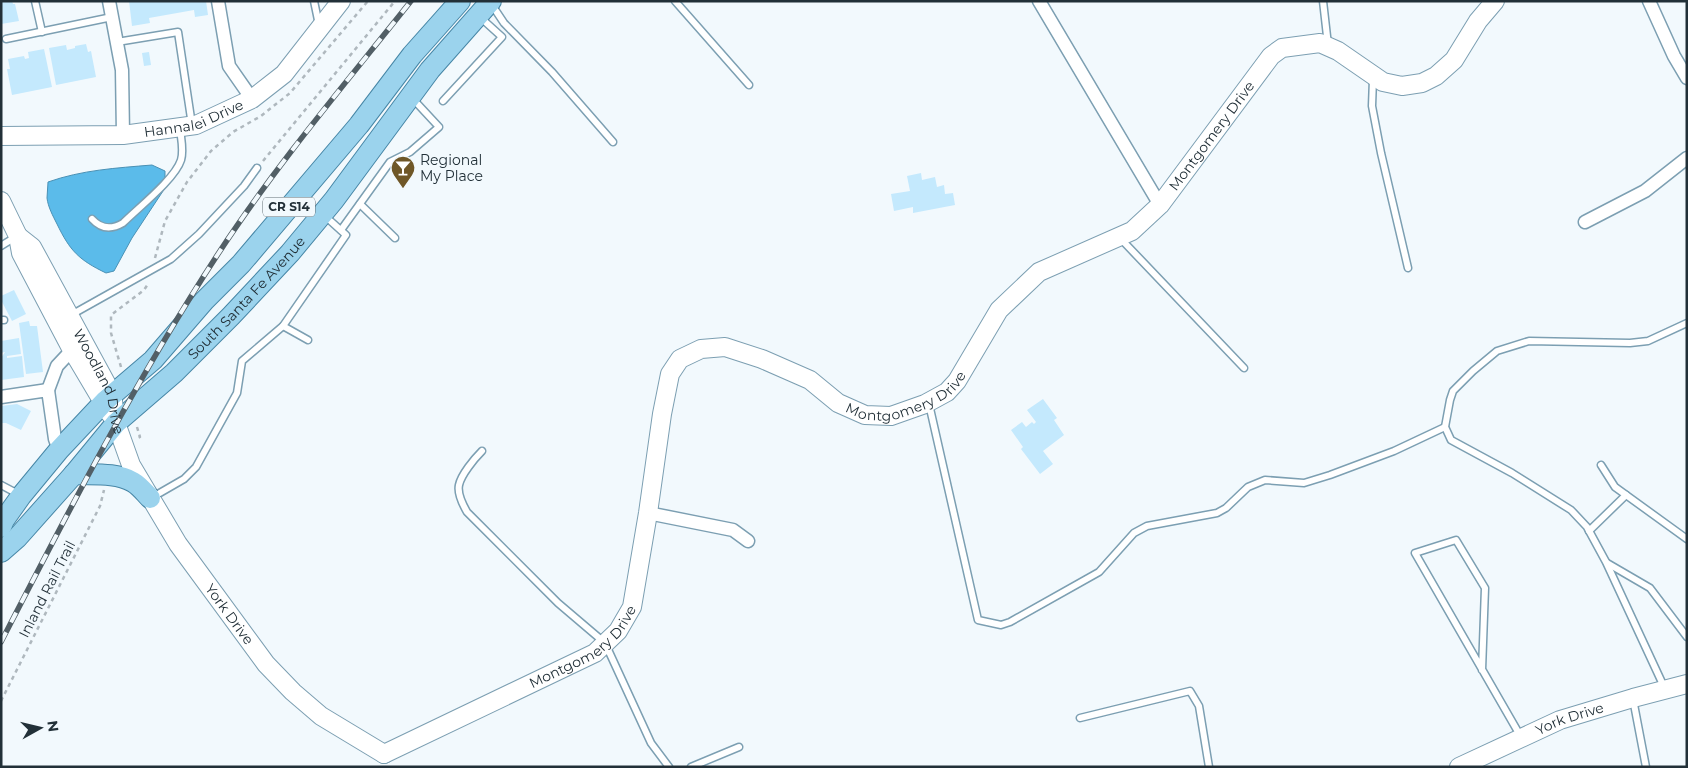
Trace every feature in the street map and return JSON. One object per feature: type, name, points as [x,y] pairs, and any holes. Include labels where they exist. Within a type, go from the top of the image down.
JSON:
[{"type":"main road","name":"South Santa Fe Avenue","points":[[1,527],[21,496],[59,450],[107,399],[152,360],[204,301],[241,264],[359,125],[412,55],[460,1]]},
{"type":"main road","name":"South Santa Fe Avenue","points":[[1,552],[17,538],[116,423],[174,374],[290,253],[322,214],[430,70],[486,6]]},
{"type":"main road","points":[[116,423],[160,373],[255,277],[296,229],[309,206],[323,168]]},
{"type":"main road","points":[[74,474],[108,476],[131,481],[150,498]]},
{"type":"street","points":[[109,1],[122,70],[123,135]]},
{"type":"street","points":[[218,1],[229,66],[252,99]]},
{"type":"street","name":"Hannalei Drive","points":[[1,136],[123,135],[186,127],[252,99],[284,74],[342,1]]},
{"type":"street","points":[[1039,1],[1160,205]]},
{"type":"street","name":"Montgomery Drive","points":[[383,760],[595,653],[618,631],[632,608],[662,414],[670,374],[680,359],[701,348],[725,347],[762,359],[810,380],[838,403],[865,414],[892,416],[929,402],[947,392],[957,382],[999,310],[1039,272],[1132,231],[1160,205],[1271,56],[1282,48],[1316,43],[1338,51],[1383,82],[1402,86],[1422,83],[1436,76],[1454,60],[1478,20],[1495,1]]},
{"type":"street","points":[[1649,1],[1674,56],[1687,78]]},
{"type":"street","points":[[1585,222],[1645,191],[1687,158]]},
{"type":"street","name":"Woodland Drive","points":[[1,202],[18,236],[21,253],[72,350],[107,399]]},
{"type":"street","name":"Woodland Drive","points":[[18,236],[32,246],[70,316],[116,423]]},
{"type":"street","points":[[59,450],[55,439],[48,390],[57,366],[72,350]]},
{"type":"street","points":[[1,396],[48,390]]},
{"type":"street","name":"York Drive","points":[[116,423],[131,465],[150,498],[184,552],[266,664],[292,692],[321,716],[383,760]]},
{"type":"street","points":[[648,513],[733,530],[748,541]]},
{"type":"street","name":"York Drive","points":[[1459,767],[1560,720],[1687,684]]},
{"type":"lane","points":[[35,1],[42,32]]},
{"type":"lane","points":[[314,1],[320,28]]},
{"type":"lane","points":[[675,1],[750,85]]},
{"type":"lane","points":[[1323,1],[1328,47]]},
{"type":"lane","points":[[443,101],[502,37],[486,6]]},
{"type":"lane","points":[[486,6],[552,72],[613,142]]},
{"type":"lane","points":[[6,39],[112,18]]},
{"type":"lane","points":[[92,219],[97,225],[114,228],[123,223],[174,174],[181,160],[186,127],[178,32],[117,42]]},
{"type":"lane","points":[[1373,75],[1372,106],[1408,268]]},
{"type":"lane","points":[[341,230],[390,162],[410,152],[439,127],[410,96]]},
{"type":"lane","points":[[70,316],[170,259],[199,234],[244,186],[257,168]]},
{"type":"lane","points":[[360,204],[395,238]]},
{"type":"lane","points":[[150,498],[184,479],[196,467],[237,393],[242,361],[283,326],[346,235],[322,214]]},
{"type":"lane","points":[[1,246],[18,236]]},
{"type":"lane","points":[[1119,237],[1244,368]]},
{"type":"lane","points":[[1665,690],[1606,562],[1589,531],[1571,510],[1512,473],[1451,440],[1445,427],[1450,400],[1454,391],[1473,371],[1497,351],[1529,340],[1630,343],[1648,341],[1687,323]]},
{"type":"lane","points":[[283,326],[308,340]]},
{"type":"lane","points":[[929,402],[978,620],[1001,624],[1010,622],[1100,572],[1134,533],[1147,526],[1217,513],[1226,508],[1248,487],[1265,480],[1304,483],[1394,451],[1445,427]]},
{"type":"lane","points":[[482,451],[471,463],[459,486],[460,497],[467,512],[558,602],[605,643],[651,742],[669,767]]},
{"type":"lane","points":[[1601,464],[1615,487],[1687,539]]},
{"type":"lane","points":[[1,485],[21,496]]},
{"type":"lane","points":[[1589,531],[1626,495]]},
{"type":"lane","points":[[1482,670],[1484,588],[1456,540],[1415,553],[1482,670],[1521,738]]},
{"type":"lane","points":[[1606,562],[1650,588],[1687,637]]},
{"type":"lane","points":[[1080,718],[1190,691],[1199,706],[1209,767]]},
{"type":"lane","points":[[1633,698],[1646,767]]},
{"type":"lane","points":[[691,767],[739,747]]},
{"type":"path","points":[[116,351],[111,333],[110,315],[144,290],[153,277],[156,250],[165,221],[187,182],[211,151],[233,132],[261,116],[290,93],[368,1]]},
{"type":"path","points":[[257,168],[395,1]]},
{"type":"path","name":"Inland Rail Trail","points":[[1,700],[100,506],[105,486]]},
{"type":"water","points":[[152,165],[165,171],[165,188],[132,238],[114,271],[106,273],[82,259],[66,241],[48,205],[48,182],[86,172]]},
{"type":"building","points":[[1,1],[12,1],[15,4],[19,21],[1,24]]},
{"type":"building","points":[[129,1],[206,1],[208,15],[195,17],[194,10],[149,18],[150,23],[132,26]]},
{"type":"building","points":[[86,44],[88,52],[91,51],[96,77],[56,85],[49,48],[66,45],[67,50]]},
{"type":"building","points":[[44,49],[52,87],[12,95],[7,69],[10,69],[8,59],[24,56],[25,59],[29,58],[28,52]]},
{"type":"building","points":[[149,52],[151,65],[144,66],[142,53]]},
{"type":"building","points":[[921,173],[922,180],[935,177],[937,187],[944,185],[945,194],[953,193],[955,205],[913,213],[913,207],[894,211],[891,194],[910,191],[907,176]]},
{"type":"building","points":[[14,290],[26,314],[12,321],[1,300],[1,296]]},
{"type":"building","points":[[29,321],[30,326],[37,326],[43,372],[26,374],[19,323]]},
{"type":"building","points":[[19,338],[21,354],[7,356],[7,358],[22,356],[24,377],[1,380],[1,358],[5,352],[1,353],[1,341]]},
{"type":"building","points":[[1043,399],[1057,418],[1054,420],[1064,435],[1043,451],[1053,464],[1040,474],[1021,449],[1023,447],[1011,430],[1022,422],[1026,427],[1032,422],[1034,424],[1036,422],[1027,410]]},
{"type":"building","points":[[17,404],[31,411],[21,430],[6,423],[1,423],[1,406]]},
{"type":"railway","points":[[1,642],[78,494],[132,396],[159,348],[218,254],[287,157],[411,1]]},
{"type":"place","name":"Regional My Place","points":[[403,189]]}]
